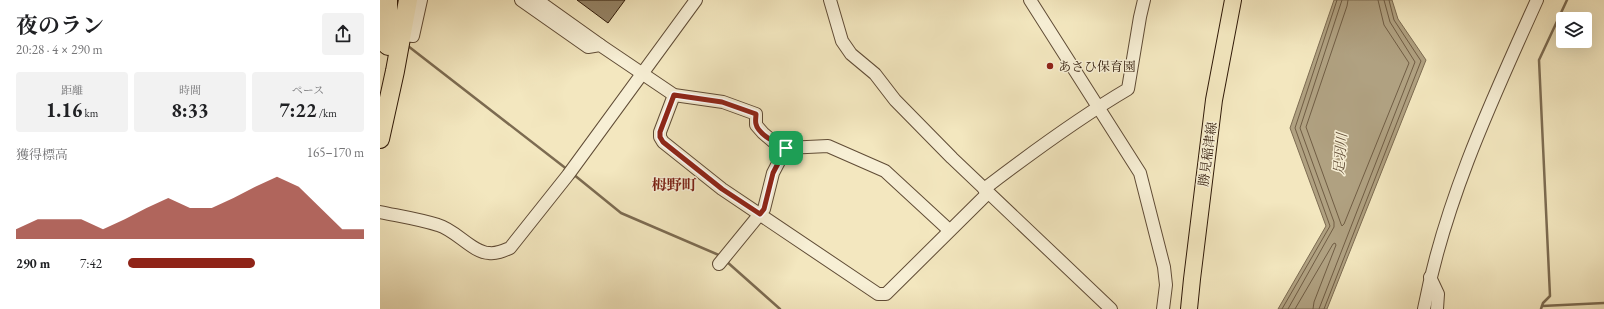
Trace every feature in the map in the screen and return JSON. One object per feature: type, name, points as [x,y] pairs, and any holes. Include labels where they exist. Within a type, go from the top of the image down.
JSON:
[{"type":"highway","points":[[388,0],[388,46]]},
{"type":"highway","points":[[380,84],[396,0]]},
{"type":"highway","points":[[380,139],[408,0]]},
{"type":"main road","name":"勝見稲津線","points":[[1190,309],[1192,279],[1214,100],[1233,0]]},
{"type":"street","points":[[402,35],[414,36],[421,0]]},
{"type":"street","points":[[521,0],[588,47],[600,45]]},
{"type":"street","points":[[537,0],[674,95],[722,102],[756,114],[756,125],[763,133],[776,144],[786,148],[828,146],[885,171],[949,230]]},
{"type":"street","points":[[380,212],[450,229],[479,251],[488,253],[498,252],[510,248],[570,172],[696,0]]},
{"type":"street","points":[[830,0],[842,41],[850,54],[875,74],[895,100],[986,191],[1111,309]]},
{"type":"street","points":[[1030,0],[1100,105],[1140,173],[1164,267],[1166,286],[1163,309]]},
{"type":"street","points":[[674,95],[660,132],[660,137],[663,142],[722,189],[878,294],[886,294],[986,191],[1041,145],[1100,105],[1128,89],[1144,0]]},
{"type":"street","points":[[1424,309],[1430,277],[1442,233],[1458,187],[1480,131],[1537,0]]},
{"type":"street","points":[[722,260],[764,209],[773,173],[786,148]]},
{"type":"street","points":[[1430,277],[1438,294],[1436,309]]},
{"type":"water","name":"足羽川","points":[[1334,0],[1392,0],[1398,19],[1426,60],[1327,309],[1278,309],[1326,226],[1290,128]]},
{"type":"building","points":[[577,0],[625,0],[608,23]]},
{"type":"waterway","points":[[1541,309],[1543,303],[1550,296],[1539,60],[1567,0]]},
{"type":"waterway","points":[[408,46],[568,170]]},
{"type":"waterway","points":[[573,174],[621,213],[721,256]]},
{"type":"waterway","points":[[726,261],[780,309]]},
{"type":"waterway","points":[[1542,306],[1604,303]]},
{"type":"place","name":"あさひ保育園","points":[[1050,66]]},
{"type":"district","name":"栂野町","points":[[674,185]]},
{"type":"route","points":[[674,95],[722,102],[756,114],[756,125],[763,133],[776,144],[786,148],[773,173],[764,209],[760,214],[722,189],[663,142],[660,137],[660,132],[674,95]]}]
